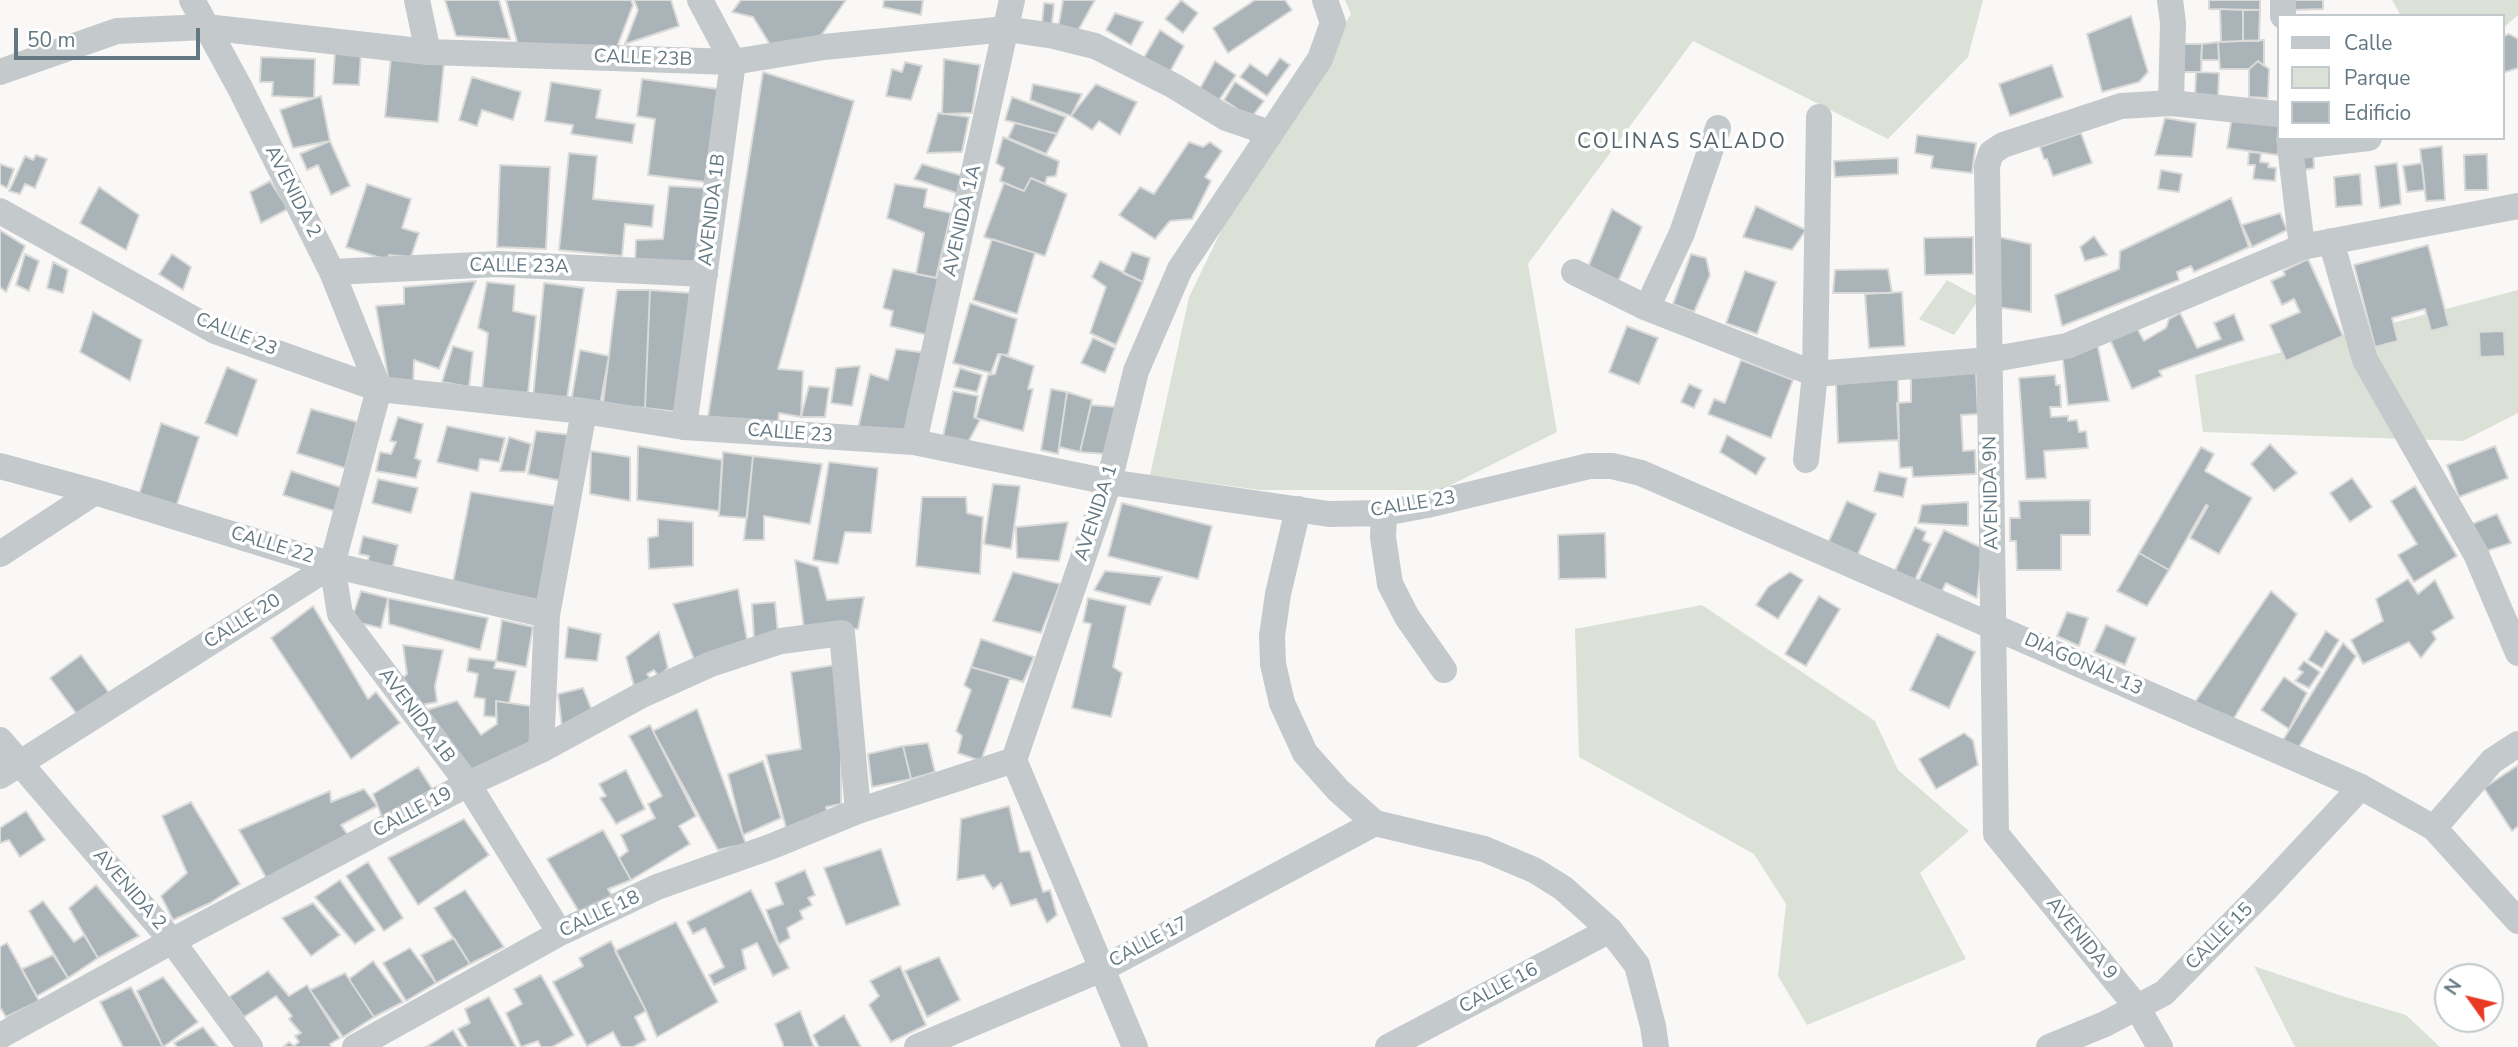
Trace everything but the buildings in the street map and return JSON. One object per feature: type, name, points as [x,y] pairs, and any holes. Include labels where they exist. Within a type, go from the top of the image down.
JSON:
[{"type":"street","name":"AVENIDA 2","points":[[192,0],[332,272],[379,389]]},
{"type":"street","points":[[417,0],[428,52]]},
{"type":"street","points":[[700,0],[733,62]]},
{"type":"street","name":"AVENIDA 1A","points":[[914,442],[1012,0]]},
{"type":"street","name":"AVENIDA 1","points":[[1014,760],[1109,482],[1136,371],[1180,269],[1320,59],[1333,23],[1325,0]]},
{"type":"street","points":[[2170,0],[2173,23],[2171,103],[2276,114]]},
{"type":"street","name":"CALLE 23B","points":[[0,72],[117,31],[206,27],[428,52],[733,62],[824,47],[1006,29],[1054,36],[1095,47],[1174,86],[1226,118],[1270,133]]},
{"type":"street","name":"AVENIDA 1B","points":[[684,427],[733,62]]},
{"type":"street","name":"AVENIDA 9N","points":[[1996,834],[1987,166],[1992,153],[2003,145],[2121,106],[2171,103]]},
{"type":"street","points":[[1806,460],[1815,373],[1819,117]]},
{"type":"street","points":[[1647,308],[1682,233],[1718,128]]},
{"type":"street","points":[[2302,247],[2290,143],[2337,140]]},
{"type":"street","points":[[1574,272],[1647,308],[1815,373],[1989,360],[2067,346],[2302,247],[2518,206]]},
{"type":"street","name":"CALLE 23","points":[[0,211],[215,331],[379,389],[584,411],[684,427],[914,442],[1109,482],[1269,503],[1329,514],[1384,513],[1589,467],[1612,466]]},
{"type":"street","points":[[2331,241],[2365,360],[2476,554],[2518,653]]},
{"type":"street","name":"CALLE 23A","points":[[332,272],[498,264],[705,274]]},
{"type":"street","points":[[332,565],[379,389]]},
{"type":"street","points":[[541,750],[547,615],[584,411]]},
{"type":"street","name":"CALLE 22","points":[[0,466],[95,492],[332,565],[547,615]]},
{"type":"street","name":"DIAGONAL 13","points":[[1612,466],[1641,473],[2361,787],[2434,828],[2518,920]]},
{"type":"street","points":[[0,554],[95,492]]},
{"type":"street","points":[[1298,509],[1278,594],[1272,636],[1273,664],[1282,703],[1305,753],[1338,790],[1375,824],[1484,849],[1534,870],[1563,888],[1610,930],[1637,965],[1656,1047]]},
{"type":"street","points":[[1384,513],[1383,537],[1390,584],[1407,617],[1444,670]]},
{"type":"street","name":"AVENIDA 1B","points":[[332,565],[340,614],[468,784],[560,933]]},
{"type":"street","name":"CALLE 20","points":[[10,770],[332,565]]},
{"type":"street","name":"CALLE 19","points":[[0,1036],[172,941],[640,696],[711,664],[781,641],[842,633],[858,811]]},
{"type":"street","name":"AVENIDA 2","points":[[0,740],[10,770],[172,941],[250,1047]]},
{"type":"street","points":[[2434,828],[2492,761],[2518,744]]},
{"type":"street","points":[[1014,760],[1135,1047]]},
{"type":"street","name":"CALLE 18","points":[[355,1047],[560,933],[657,887],[770,847],[858,811],[1014,760]]},
{"type":"street","name":"CALLE 15","points":[[2049,1047],[2105,1024],[2164,993],[2361,787]]},
{"type":"street","name":"CALLE 17","points":[[917,1047],[1102,969],[1375,824]]},
{"type":"street","name":"AVENIDA 9","points":[[1996,834],[2137,1007],[2160,1047]]},
{"type":"street","name":"CALLE 16","points":[[1388,1047],[1610,930]]},
{"type":"green space","points":[[1345,0],[1983,0],[1968,57],[1888,139],[1693,41],[1528,264],[1557,432],[1441,490],[1260,490],[1150,475],[1189,297],[1257,157],[1351,14]]},
{"type":"green space","points":[[2392,0],[2518,0],[2518,15],[2504,27],[2504,14],[2400,14]]},
{"type":"green space","points":[[1947,280],[1980,298],[1954,335],[1919,319]]},
{"type":"green space","points":[[2518,290],[2518,413],[2463,441],[2203,432],[2195,375]]},
{"type":"green space","points":[[1702,605],[1875,721],[1898,770],[1969,831],[1920,873],[1966,959],[1807,1025],[1778,976],[1786,904],[1754,854],[1579,757],[1575,629]]},
{"type":"green space","points":[[2254,966],[2406,1015],[2440,1047],[2295,1047]]},
{"type":"district","name":"COLINAS SALADO","points":[[1682,143]]}]
